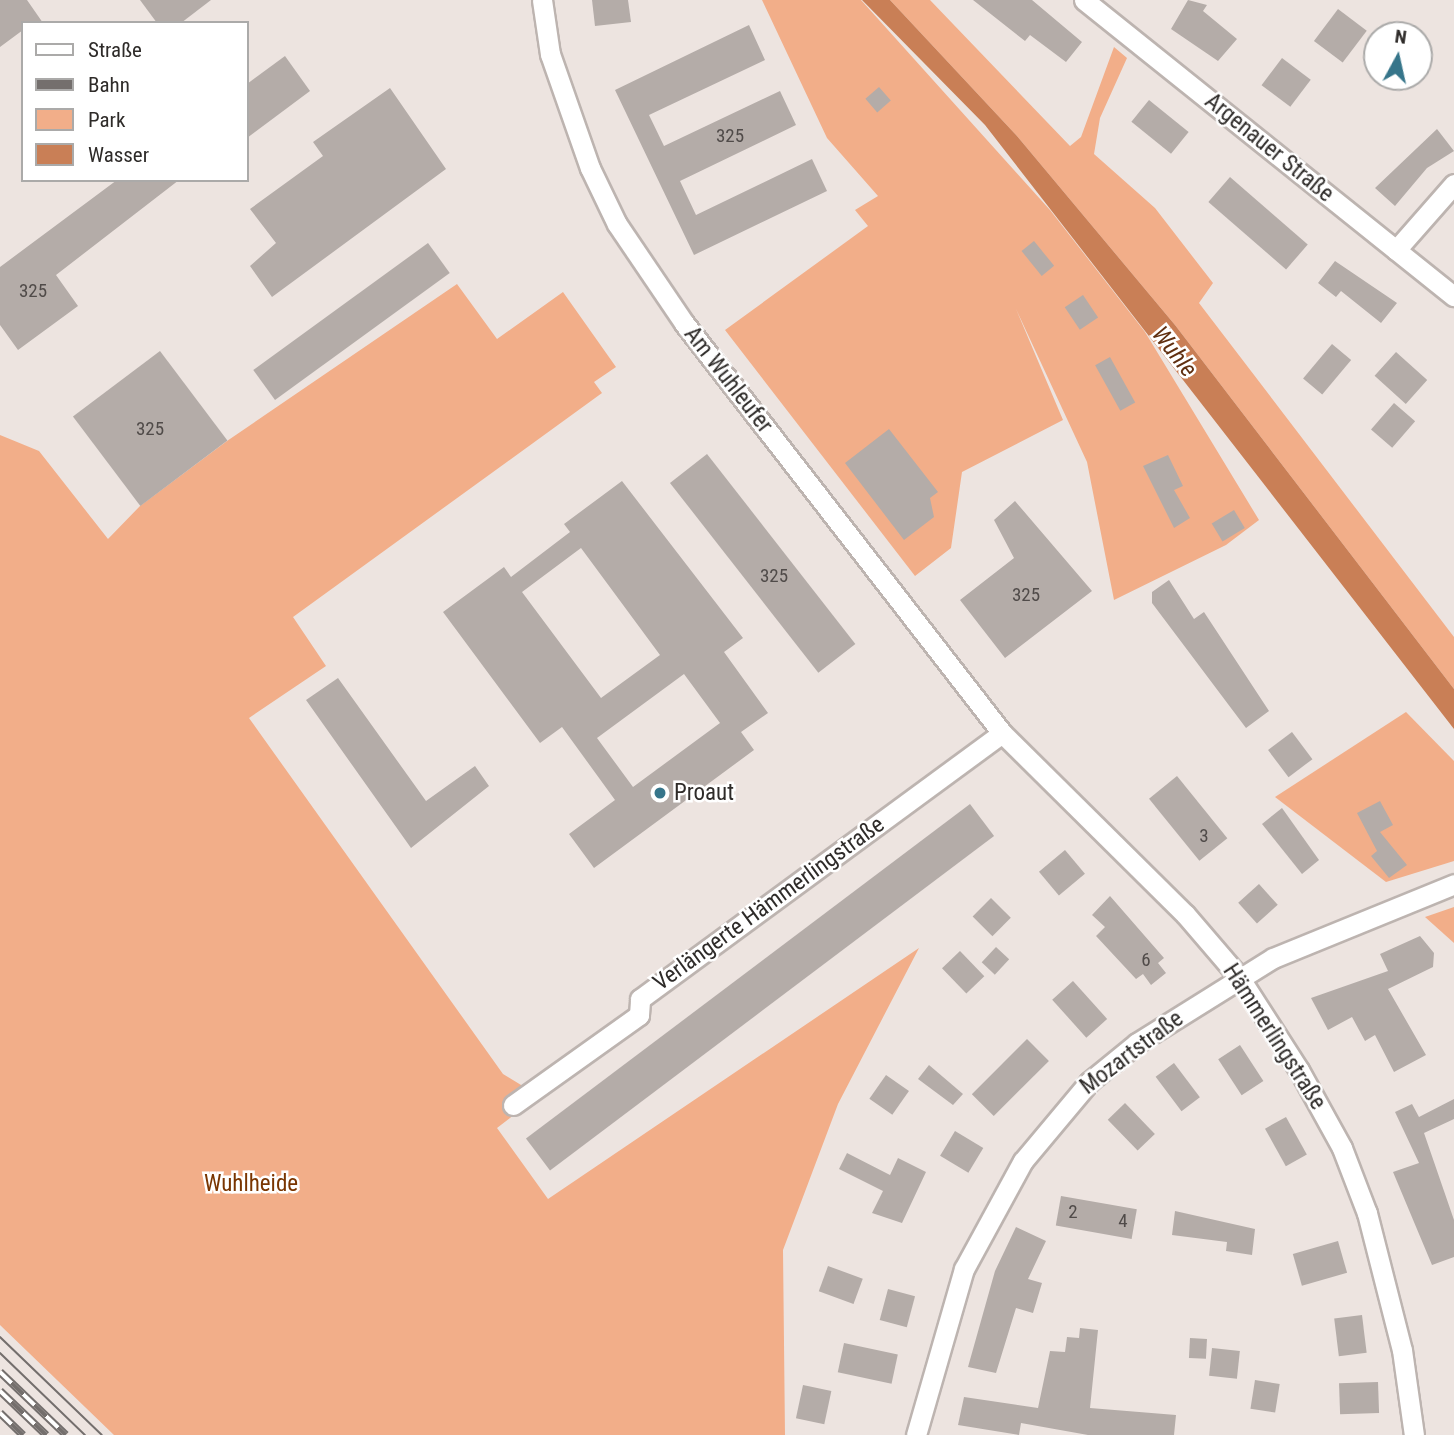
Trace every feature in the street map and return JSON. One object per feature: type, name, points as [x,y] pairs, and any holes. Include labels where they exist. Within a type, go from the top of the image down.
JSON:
[{"type":"street","name":"Am Wuhleufer","points":[[542,0],[571,117],[617,224],[684,323],[997,726]]},
{"type":"street","name":"Argenauer Straße","points":[[1084,0],[1454,296]]},
{"type":"street","points":[[1396,250],[1454,184]]},
{"type":"street","name":"Hämmerlingstraße","points":[[997,726],[1185,914],[1239,977],[1299,1070],[1347,1161],[1388,1290],[1414,1435]]},
{"type":"street","name":"Verlängerte Hämmerlingstraße","points":[[513,1105],[639,1014],[640,999],[997,726]]},
{"type":"street","name":"Mozartstraße","points":[[916,1435],[964,1269],[1023,1161],[1089,1082],[1239,977],[1336,928],[1454,884]]},
{"type":"green space","points":[[762,0],[861,0],[1050,210],[1145,332],[1259,520],[1226,545],[1114,600],[1087,462],[1016,309],[1063,420],[962,472],[951,548],[915,576],[725,330],[868,226],[855,210],[878,196],[827,138]]},
{"type":"green space","points":[[890,0],[930,0],[1070,146],[1081,137],[1114,47],[1127,58],[1100,118],[1094,154],[1155,208],[1213,283],[1199,303],[1454,637],[1454,689],[1175,325],[1017,136]]},
{"type":"green space","name":"Wuhlheide","points":[[457,284],[497,339],[563,292],[616,367],[594,382],[602,393],[293,617],[326,666],[249,718],[503,1074],[539,1096],[497,1128],[548,1199],[919,948],[838,1104],[783,1250],[785,1435],[114,1435],[0,1325],[0,435],[39,451],[108,539],[140,506],[227,441]]},
{"type":"green space","points":[[1406,712],[1454,761],[1454,861],[1386,882],[1275,797]]},
{"type":"green space","points":[[1454,907],[1454,943],[1425,917]]},
{"type":"water","name":"Wuhle","points":[[862,0],[890,0],[1017,136],[1175,325],[1454,689],[1454,729],[985,125]]},
{"type":"building","points":[[0,0],[27,0],[42,21],[21,21],[21,31],[0,47]]},
{"type":"building","points":[[140,0],[211,0],[184,21],[156,21]]},
{"type":"building","points":[[592,0],[628,0],[631,22],[595,26]]},
{"type":"building","points":[[973,0],[1032,0],[1082,42],[1066,62],[1030,35],[1025,41]]},
{"type":"building","points":[[1188,0],[1207,5],[1203,11],[1237,39],[1218,61],[1171,29]]},
{"type":"building","points":[[1338,9],[1363,28],[1363,36],[1343,63],[1314,41]]},
{"type":"building","points":[[749,25],[765,60],[649,115],[664,146],[780,91],[796,125],[680,181],[696,215],[812,159],[827,191],[694,255],[615,90]]},
{"type":"building","points":[[285,56],[310,91],[248,137],[248,83]]},
{"type":"building","points":[[1282,58],[1311,80],[1290,107],[1262,85]]},
{"type":"building","points":[[879,87],[891,101],[877,112],[865,99]]},
{"type":"building","points":[[390,88],[446,169],[272,297],[250,266],[276,243],[250,209],[323,156],[313,142]]},
{"type":"building","points":[[1149,100],[1189,132],[1171,154],[1131,122]]},
{"type":"building","points":[[1437,129],[1454,151],[1427,168],[1395,206],[1375,188]]},
{"type":"building","points":[[1230,177],[1308,245],[1286,269],[1208,202]]},
{"type":"building","points":[[114,182],[176,182],[56,275],[78,306],[18,350],[0,325],[0,267]]},
{"type":"building","points":[[1034,241],[1054,266],[1042,276],[1022,251]]},
{"type":"building","points":[[428,243],[450,273],[275,400],[253,370]]},
{"type":"building","points":[[1335,261],[1397,303],[1381,323],[1341,291],[1336,297],[1318,283]]},
{"type":"building","points":[[1083,295],[1098,317],[1080,330],[1065,307]]},
{"type":"building","points":[[1332,344],[1351,360],[1322,395],[1303,378]]},
{"type":"building","points":[[160,351],[227,440],[140,506],[73,417]]},
{"type":"building","points":[[1396,352],[1427,380],[1406,404],[1375,376]]},
{"type":"building","points":[[1110,357],[1135,402],[1120,411],[1095,365]]},
{"type":"building","points":[[1394,403],[1415,421],[1392,448],[1371,429]]},
{"type":"building","points":[[889,429],[938,492],[930,498],[934,517],[904,540],[845,463]]},
{"type":"building","points":[[707,454],[855,644],[818,673],[670,483]]},
{"type":"building","points":[[1168,455],[1183,486],[1174,490],[1190,518],[1174,528],[1143,466]]},
{"type":"building","points":[[622,481],[743,638],[724,652],[768,713],[741,732],[754,750],[594,868],[569,834],[615,800],[562,727],[540,743],[443,612],[504,567],[511,577],[570,532],[564,524]],"holes":[[[581,548],[660,655],[601,698],[522,592]],[[684,674],[720,723],[633,787],[597,738]]]},
{"type":"building","points":[[1015,501],[1092,591],[1005,658],[960,600],[1014,558],[994,520]]},
{"type":"building","points":[[1234,510],[1245,528],[1223,541],[1212,523]]},
{"type":"building","points":[[1169,580],[1194,619],[1204,612],[1269,711],[1246,728],[1152,603],[1152,592]]},
{"type":"building","points":[[338,678],[426,801],[475,766],[489,786],[411,848],[306,700]]},
{"type":"building","points":[[1292,732],[1312,759],[1289,777],[1268,750]]},
{"type":"building","points":[[1177,776],[1227,838],[1199,861],[1149,799]]},
{"type":"building","points":[[1380,801],[1393,825],[1380,832],[1407,865],[1389,878],[1371,856],[1377,851],[1357,813]]},
{"type":"building","points":[[970,804],[994,836],[550,1171],[526,1139]]},
{"type":"building","points":[[1282,808],[1319,860],[1302,874],[1262,824]]},
{"type":"building","points":[[1065,850],[1085,874],[1059,896],[1039,872]]},
{"type":"building","points":[[1259,884],[1278,905],[1257,924],[1238,903]]},
{"type":"building","points":[[1110,896],[1164,958],[1158,963],[1166,973],[1151,985],[1143,974],[1136,979],[1096,936],[1105,927],[1092,915]]},
{"type":"building","points":[[991,898],[1011,918],[992,936],[973,916]]},
{"type":"building","points":[[1420,936],[1434,953],[1433,967],[1388,989],[1426,1055],[1394,1072],[1375,1035],[1365,1041],[1352,1017],[1328,1030],[1311,998],[1388,971],[1380,954]]},
{"type":"building","points":[[996,947],[1009,959],[995,975],[982,962]]},
{"type":"building","points":[[960,951],[984,976],[966,994],[942,968]]},
{"type":"building","points":[[1073,981],[1107,1019],[1086,1038],[1052,1000]]},
{"type":"building","points":[[1027,1039],[1049,1061],[994,1116],[972,1094]]},
{"type":"building","points":[[1240,1045],[1263,1081],[1242,1095],[1218,1059]]},
{"type":"building","points":[[1174,1063],[1200,1097],[1182,1111],[1156,1077]]},
{"type":"building","points":[[929,1065],[963,1094],[953,1105],[918,1079]]},
{"type":"building","points":[[886,1075],[909,1091],[892,1115],[869,1099]]},
{"type":"building","points":[[1454,1099],[1454,1119],[1424,1133],[1454,1220],[1454,1257],[1432,1265],[1393,1172],[1419,1163],[1395,1112],[1412,1104],[1419,1117]]},
{"type":"building","points":[[1125,1103],[1155,1134],[1138,1151],[1108,1120]]},
{"type":"building","points":[[1286,1117],[1307,1155],[1286,1166],[1265,1129]]},
{"type":"building","points":[[955,1131],[983,1148],[968,1173],[940,1156]]},
{"type":"building","points":[[847,1153],[890,1175],[898,1158],[926,1172],[902,1223],[872,1213],[883,1191],[839,1169]]},
{"type":"building","points":[[1061,1196],[1137,1209],[1132,1239],[1056,1226]]},
{"type":"building","points":[[1175,1211],[1255,1229],[1252,1255],[1226,1251],[1227,1242],[1172,1235]]},
{"type":"building","points":[[1016,1227],[1046,1241],[1028,1279],[1042,1283],[1033,1313],[1016,1308],[996,1373],[968,1367],[995,1271]]},
{"type":"building","points":[[1338,1241],[1347,1273],[1302,1286],[1293,1254]]},
{"type":"building","points":[[828,1266],[863,1279],[854,1304],[819,1291]]},
{"type":"building","points":[[888,1289],[915,1296],[907,1327],[880,1320]]},
{"type":"building","points":[[1362,1315],[1367,1353],[1339,1356],[1334,1318]]},
{"type":"building","points":[[1080,1328],[1098,1330],[1090,1408],[1176,1415],[1174,1435],[1088,1435],[1021,1423],[1019,1435],[958,1425],[964,1397],[1038,1408],[1050,1351],[1065,1352],[1067,1337],[1079,1338]]},
{"type":"building","points":[[1190,1338],[1207,1339],[1206,1359],[1189,1358]]},
{"type":"building","points":[[844,1343],[898,1354],[892,1384],[838,1372]]},
{"type":"building","points":[[1212,1348],[1240,1351],[1237,1379],[1209,1376]]},
{"type":"building","points":[[1255,1380],[1280,1384],[1275,1413],[1250,1409]]},
{"type":"building","points":[[1378,1382],[1379,1413],[1340,1414],[1339,1383]]},
{"type":"building","points":[[803,1385],[831,1391],[824,1424],[796,1418]]},
{"type":"tram line","points":[[0,1337],[102,1435]]},
{"type":"tram line","points":[[0,1353],[85,1435]]},
{"type":"railway","points":[[0,1372],[66,1435]]},
{"type":"railway","points":[[0,1391],[46,1435]]},
{"type":"railway","points":[[0,1413],[23,1435]]},
{"type":"place","name":"Proaut","points":[[660,793]]}]
